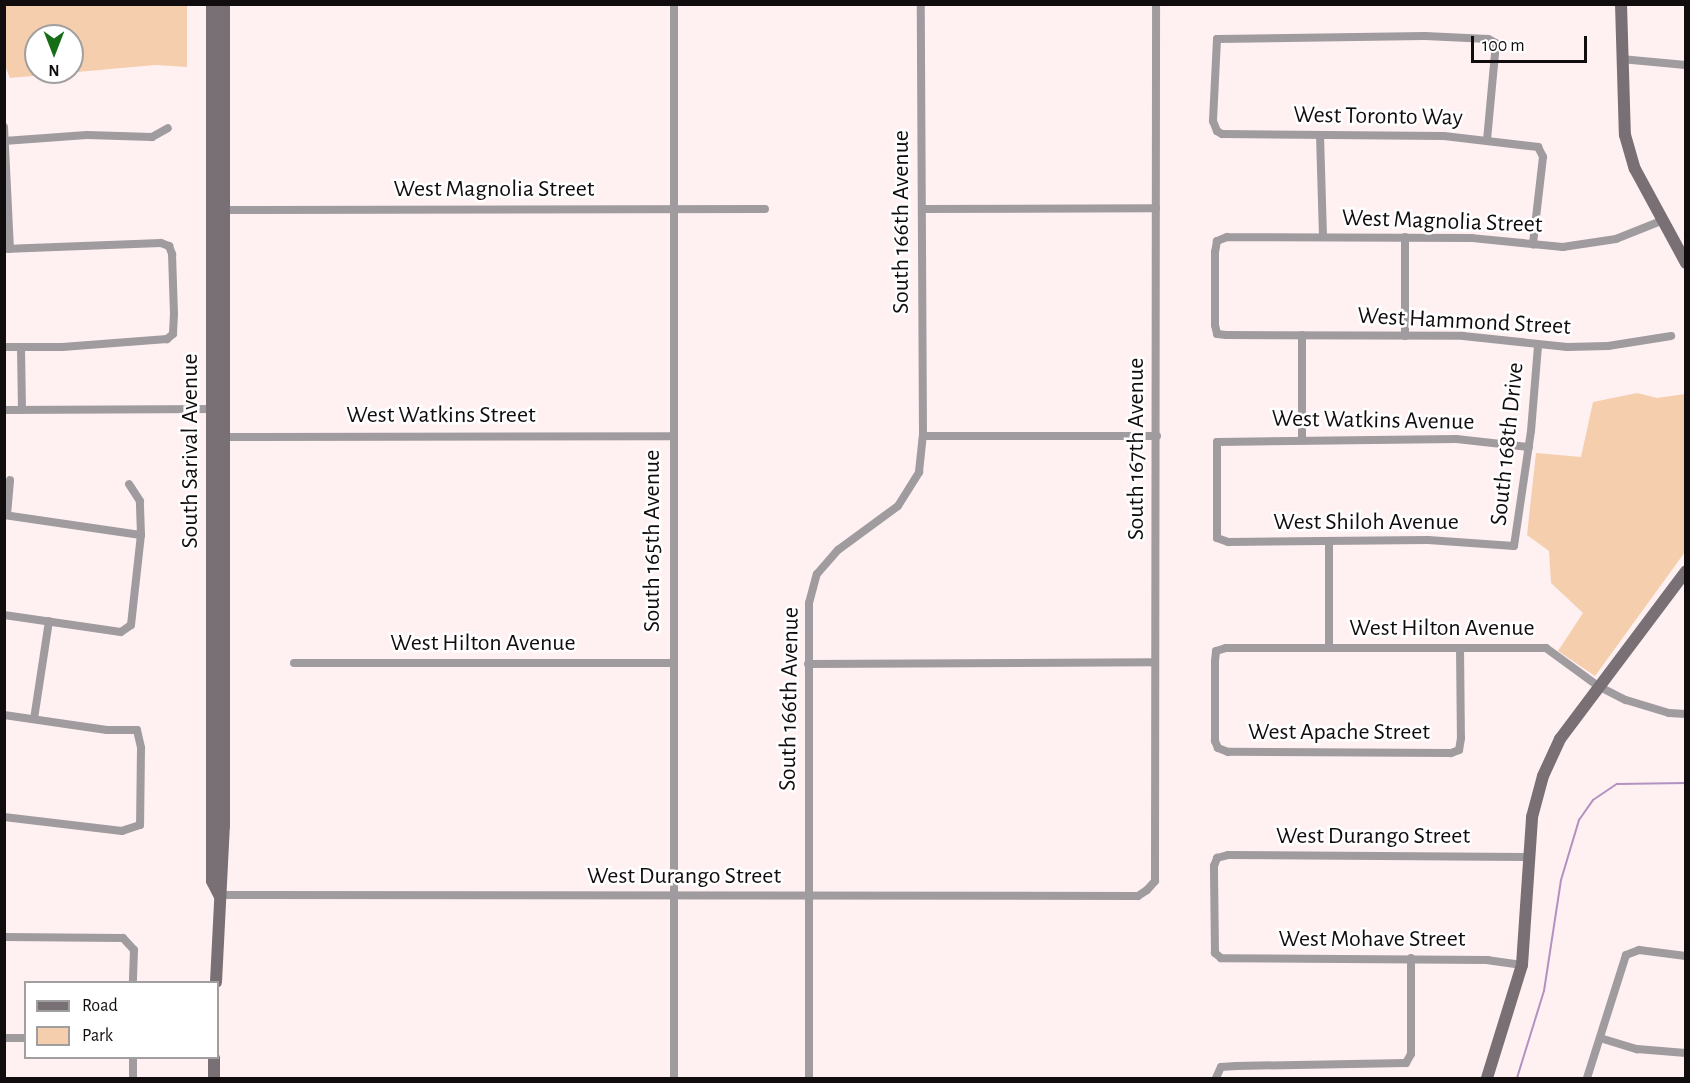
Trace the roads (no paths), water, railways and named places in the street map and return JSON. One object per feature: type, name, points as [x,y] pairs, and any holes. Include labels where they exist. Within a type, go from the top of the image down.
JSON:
[{"type":"main road","name":"South Sarival Avenue","points":[[212,4],[223,402],[224,826],[216,981]]},
{"type":"main road","name":"South Sarival Avenue","points":[[219,896],[212,881],[211,410],[224,4]]},
{"type":"main road","points":[[1621,4],[1625,135],[1635,169],[1661,221],[1686,263]]},
{"type":"main road","points":[[1487,1078],[1522,965],[1532,817],[1543,776],[1560,739],[1686,571]]},
{"type":"main road","points":[[214,1059],[214,1078]]},
{"type":"street","name":"South 165th Avenue","points":[[674,4],[672,663],[674,1078]]},
{"type":"street","name":"South 166th Avenue","points":[[809,1078],[809,603],[817,574],[838,550],[898,506],[919,472],[923,436],[921,4]]},
{"type":"street","name":"South 167th Avenue","points":[[1147,890],[1155,881],[1156,4]]},
{"type":"street","name":"West Toronto Way","points":[[1487,140],[1496,43],[1488,39],[1425,36],[1217,39],[1213,121],[1216,131],[1487,140],[1538,147],[1543,157],[1533,244]]},
{"type":"street","points":[[1621,59],[1686,65]]},
{"type":"street","points":[[4,127],[7,249],[161,243],[169,246],[173,334],[167,339],[4,347]]},
{"type":"street","points":[[6,141],[87,135],[152,137],[168,128]]},
{"type":"street","points":[[1320,135],[1323,237]]},
{"type":"street","points":[[922,209],[1156,208]]},
{"type":"street","name":"West Magnolia Street","points":[[218,209],[765,209]]},
{"type":"street","name":"West Magnolia Street","points":[[1217,334],[1217,241],[1227,237],[1405,237],[1563,247],[1616,238],[1661,221]]},
{"type":"street","points":[[1405,237],[1405,336]]},
{"type":"street","name":"West Hammond Street","points":[[1217,334],[1463,336],[1538,345],[1589,348],[1671,336]]},
{"type":"street","points":[[1302,336],[1302,439]]},
{"type":"street","name":"South 168th Drive","points":[[1514,546],[1528,447],[1538,345]]},
{"type":"street","points":[[21,347],[22,410]]},
{"type":"street","points":[[4,410],[211,410],[223,402]]},
{"type":"street","points":[[212,445],[223,436]]},
{"type":"street","name":"West Watkins Street","points":[[223,436],[674,436]]},
{"type":"street","points":[[923,436],[1157,436]]},
{"type":"street","name":"West Watkins Avenue","points":[[1217,537],[1217,442],[1302,439],[1456,439],[1528,447]]},
{"type":"street","points":[[10,480],[6,515],[141,535]]},
{"type":"street","points":[[4,615],[121,632],[131,626],[141,535],[140,501],[129,484]]},
{"type":"street","name":"West Shiloh Avenue","points":[[1217,537],[1228,542],[1329,543],[1428,540],[1514,546]]},
{"type":"street","points":[[1329,543],[1329,648]]},
{"type":"street","points":[[34,719],[49,621]]},
{"type":"street","name":"West Hilton Avenue","points":[[1218,748],[1215,741],[1216,651],[1329,648],[1546,648],[1598,686],[1643,707],[1686,714]]},
{"type":"street","name":"West Apache Street","points":[[1218,748],[1240,752],[1450,753],[1459,750],[1460,648]]},
{"type":"street","points":[[808,664],[1155,662]]},
{"type":"street","name":"West Hilton Avenue","points":[[294,663],[672,663]]},
{"type":"street","points":[[4,715],[106,730],[137,729],[141,748],[140,825],[122,831],[4,817]]},
{"type":"street","name":"West Durango Street","points":[[1221,958],[1215,953],[1217,858],[1528,857]]},
{"type":"street","name":"West Durango Street","points":[[219,896],[808,898],[1138,896],[1147,890]]},
{"type":"street","points":[[4,937],[123,938],[130,942],[134,950],[133,981]]},
{"type":"street","points":[[1587,1078],[1630,952],[1686,956]]},
{"type":"street","name":"West Mohave Street","points":[[1221,958],[1411,958],[1488,960],[1522,965]]},
{"type":"street","points":[[1216,1078],[1221,1067],[1406,1063],[1411,1054],[1411,958]]},
{"type":"street","points":[[4,1038],[24,1038]]},
{"type":"street","points":[[1600,1038],[1636,1049],[1686,1053]]},
{"type":"street","points":[[133,1059],[133,1078]]},
{"type":"waterway","points":[[1517,1078],[1544,991],[1561,880],[1579,820],[1593,800],[1617,784],[1686,783]]}]
